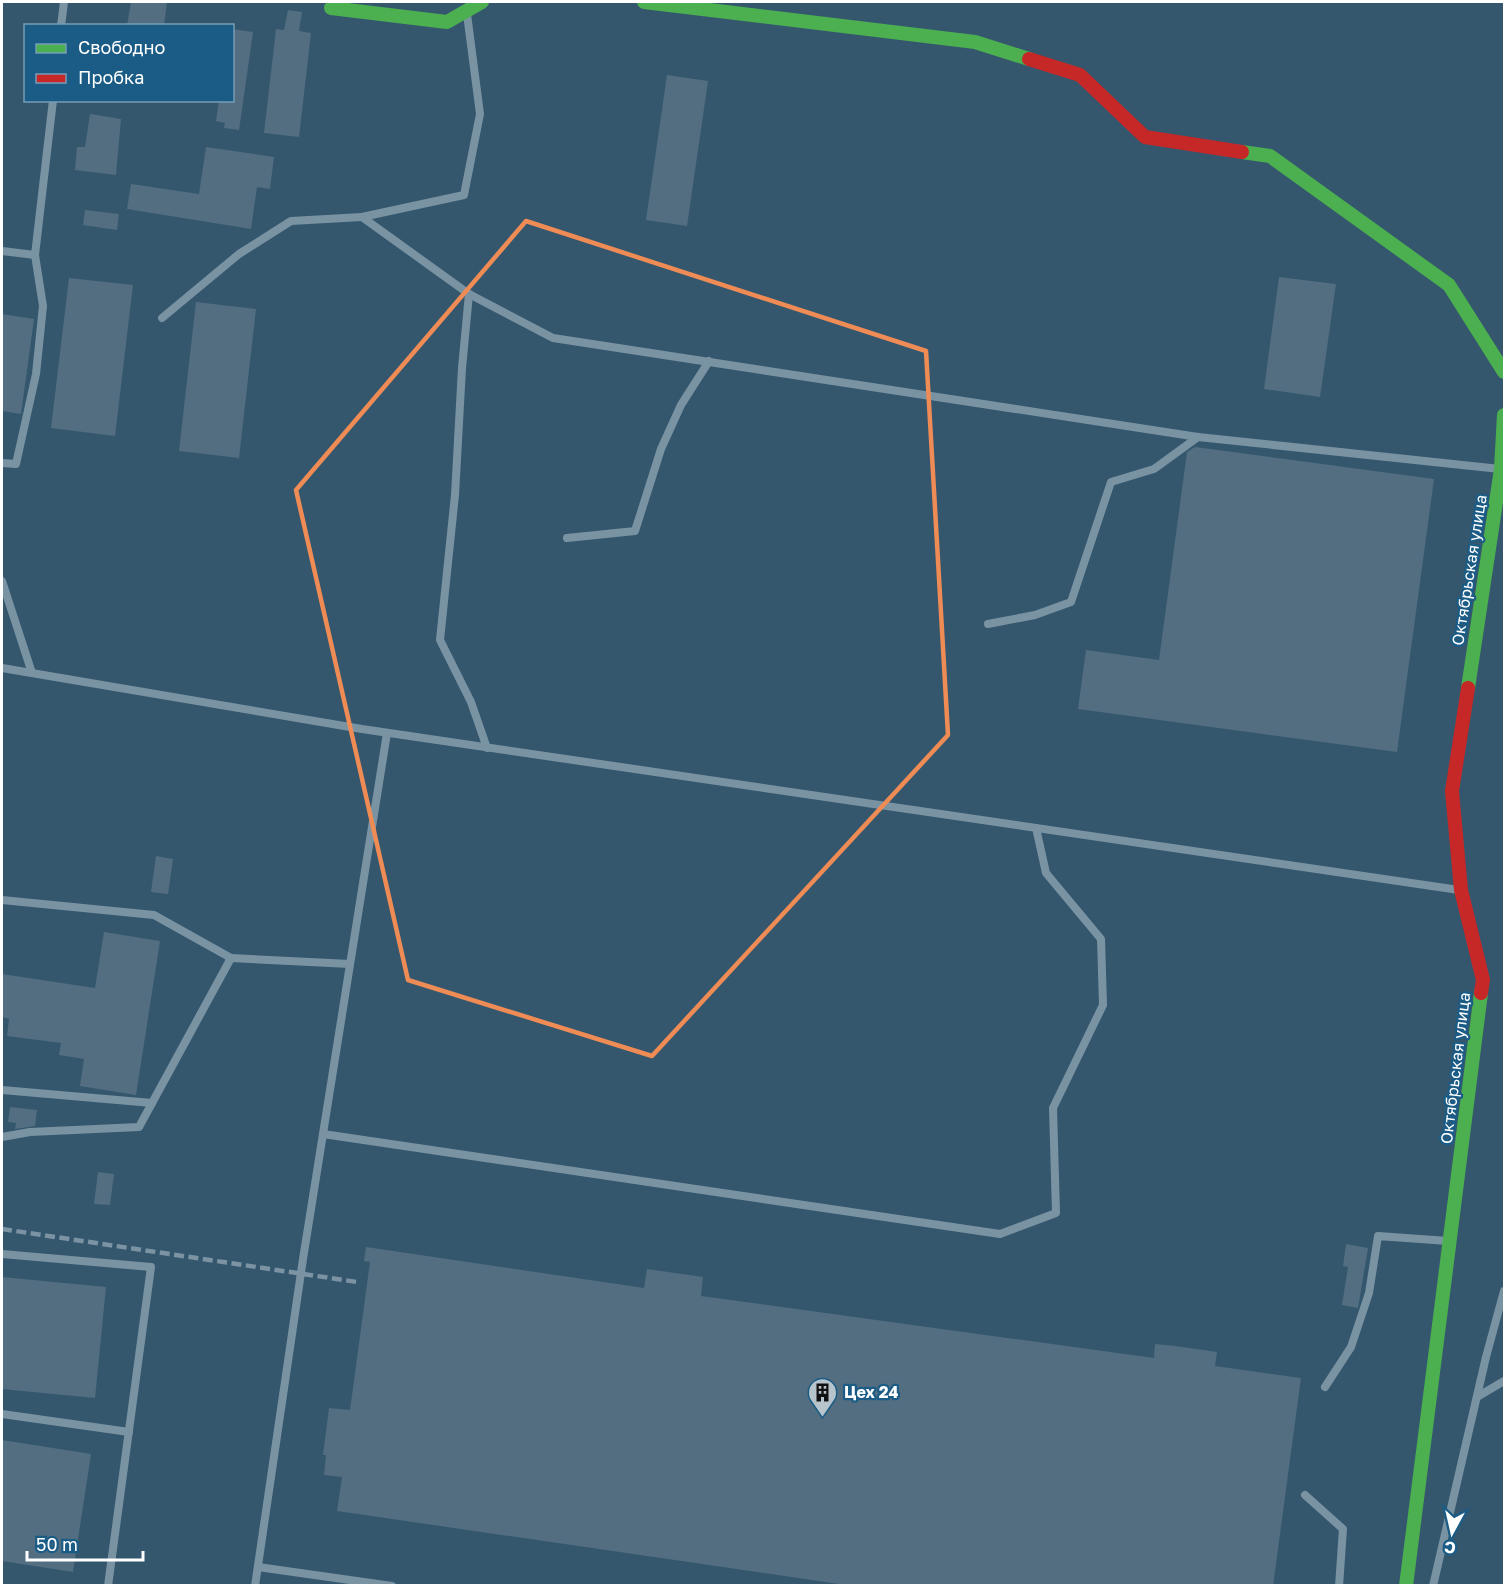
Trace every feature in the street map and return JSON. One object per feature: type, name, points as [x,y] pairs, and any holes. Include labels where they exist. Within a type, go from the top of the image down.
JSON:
[{"type":"street","points":[[331,8],[447,22],[482,2]]},
{"type":"street","points":[[644,2],[975,42],[1080,75],[1144,137],[1270,156],[1449,285],[1504,372]]},
{"type":"street","name":"Октябрьская улица","points":[[1406,1586],[1483,980],[1461,890],[1452,791],[1501,470],[1504,415]]},
{"type":"lane","points":[[62,24],[64,2]]},
{"type":"lane","points":[[162,318],[238,254],[291,221],[362,217],[464,195],[480,114],[467,10]]},
{"type":"lane","points":[[2,463],[16,464],[36,374],[43,306],[35,255],[53,102]]},
{"type":"lane","points":[[362,217],[469,294],[553,338],[1198,436],[1501,470]]},
{"type":"lane","points":[[2,251],[35,255]]},
{"type":"lane","points":[[469,294],[455,495],[440,640],[471,702],[487,748]]},
{"type":"lane","points":[[567,538],[635,531],[662,449],[681,405],[709,361]]},
{"type":"lane","points":[[988,624],[1035,615],[1071,602],[1111,482],[1154,469],[1198,436]]},
{"type":"lane","points":[[2,581],[33,673]]},
{"type":"lane","points":[[2,668],[387,733],[1461,890]]},
{"type":"lane","points":[[255,1586],[323,1134],[387,733]]},
{"type":"lane","points":[[323,1134],[1000,1234],[1056,1213],[1053,1108],[1103,1005],[1101,939],[1046,873],[1036,828]]},
{"type":"lane","points":[[2,900],[154,915],[231,958],[350,964]]},
{"type":"lane","points":[[2,1137],[30,1132],[139,1128],[231,958]]},
{"type":"lane","points":[[2,1090],[152,1103]]},
{"type":"lane","points":[[1325,1387],[1351,1347],[1369,1293],[1378,1236],[1450,1241]]},
{"type":"lane","points":[[2,1254],[151,1267],[108,1586]]},
{"type":"lane","points":[[1433,1586],[1504,1291]]},
{"type":"lane","points":[[1477,1397],[1504,1381]]},
{"type":"lane","points":[[2,1414],[129,1432]]},
{"type":"lane","points":[[1305,1495],[1343,1529],[1339,1586]]},
{"type":"lane","points":[[258,1568],[392,1586]]},
{"type":"highlighted area","points":[[526,221],[926,351],[948,735],[652,1056],[408,980],[296,490]]},
{"type":"building","points":[[131,2],[167,2],[164,24],[127,24]]},
{"type":"building","points":[[288,10],[302,12],[299,31],[311,33],[299,137],[264,133],[276,29],[284,30]]},
{"type":"building","points":[[234,29],[253,32],[239,130],[224,128],[225,123],[216,121],[219,102],[234,102]]},
{"type":"building","points":[[667,75],[708,81],[687,226],[646,220]]},
{"type":"building","points":[[90,114],[121,119],[116,175],[75,170],[77,147],[85,147]]},
{"type":"building","points":[[206,147],[274,157],[270,189],[257,187],[251,229],[127,209],[131,184],[199,194]]},
{"type":"building","points":[[85,210],[119,214],[117,230],[83,225]]},
{"type":"building","points":[[1279,277],[1336,284],[1320,397],[1264,389]]},
{"type":"building","points":[[69,278],[133,285],[115,436],[51,428]]},
{"type":"building","points":[[196,302],[256,309],[239,458],[179,451]]},
{"type":"building","points":[[2,314],[34,319],[21,414],[2,411]]},
{"type":"building","points":[[1195,447],[1434,479],[1397,752],[1078,709],[1086,650],[1159,660],[1187,452]]},
{"type":"building","points":[[156,856],[173,859],[168,894],[151,892]]},
{"type":"building","points":[[104,932],[160,941],[136,1095],[80,1086],[84,1059],[59,1055],[61,1043],[7,1036],[9,1019],[2,1017],[2,974],[95,988]]},
{"type":"building","points":[[10,1107],[37,1110],[35,1126],[15,1129],[16,1123],[8,1122]]},
{"type":"building","points":[[98,1172],[114,1174],[110,1205],[94,1204]]},
{"type":"building","points":[[1346,1244],[1368,1248],[1358,1308],[1342,1305],[1348,1267],[1343,1266]]},
{"type":"building","name":"Цех 24","points":[[366,1247],[644,1288],[647,1269],[703,1277],[701,1296],[1154,1358],[1155,1344],[1175,1346],[1217,1352],[1215,1366],[1301,1378],[1273,1586],[853,1586],[337,1511],[342,1477],[324,1475],[326,1455],[323,1455],[329,1408],[350,1410],[370,1262],[364,1261]]},
{"type":"building","points":[[2,1277],[106,1287],[95,1398],[2,1389]]},
{"type":"building","points":[[2,1440],[91,1454],[73,1572],[2,1561]]},
{"type":"railway","points":[[2,1229],[357,1282]]},
{"type":"traffic: fast","points":[[331,8],[447,22],[482,2]]},
{"type":"traffic: fast","points":[[644,2],[975,42],[1029,59]]},
{"type":"traffic: fast","points":[[1242,152],[1270,156],[1449,285],[1504,372]]},
{"type":"traffic: fast","points":[[1468,688],[1501,469],[1504,415]]},
{"type":"traffic: fast","points":[[1406,1586],[1481,993]]},
{"type":"traffic: jam","points":[[1029,59],[1080,75],[1145,137],[1242,152]]},
{"type":"traffic: jam","points":[[1468,688],[1452,791],[1461,890],[1483,980],[1481,993]]},
{"type":"place","name":"Цех 24","points":[[823,1418]]}]
